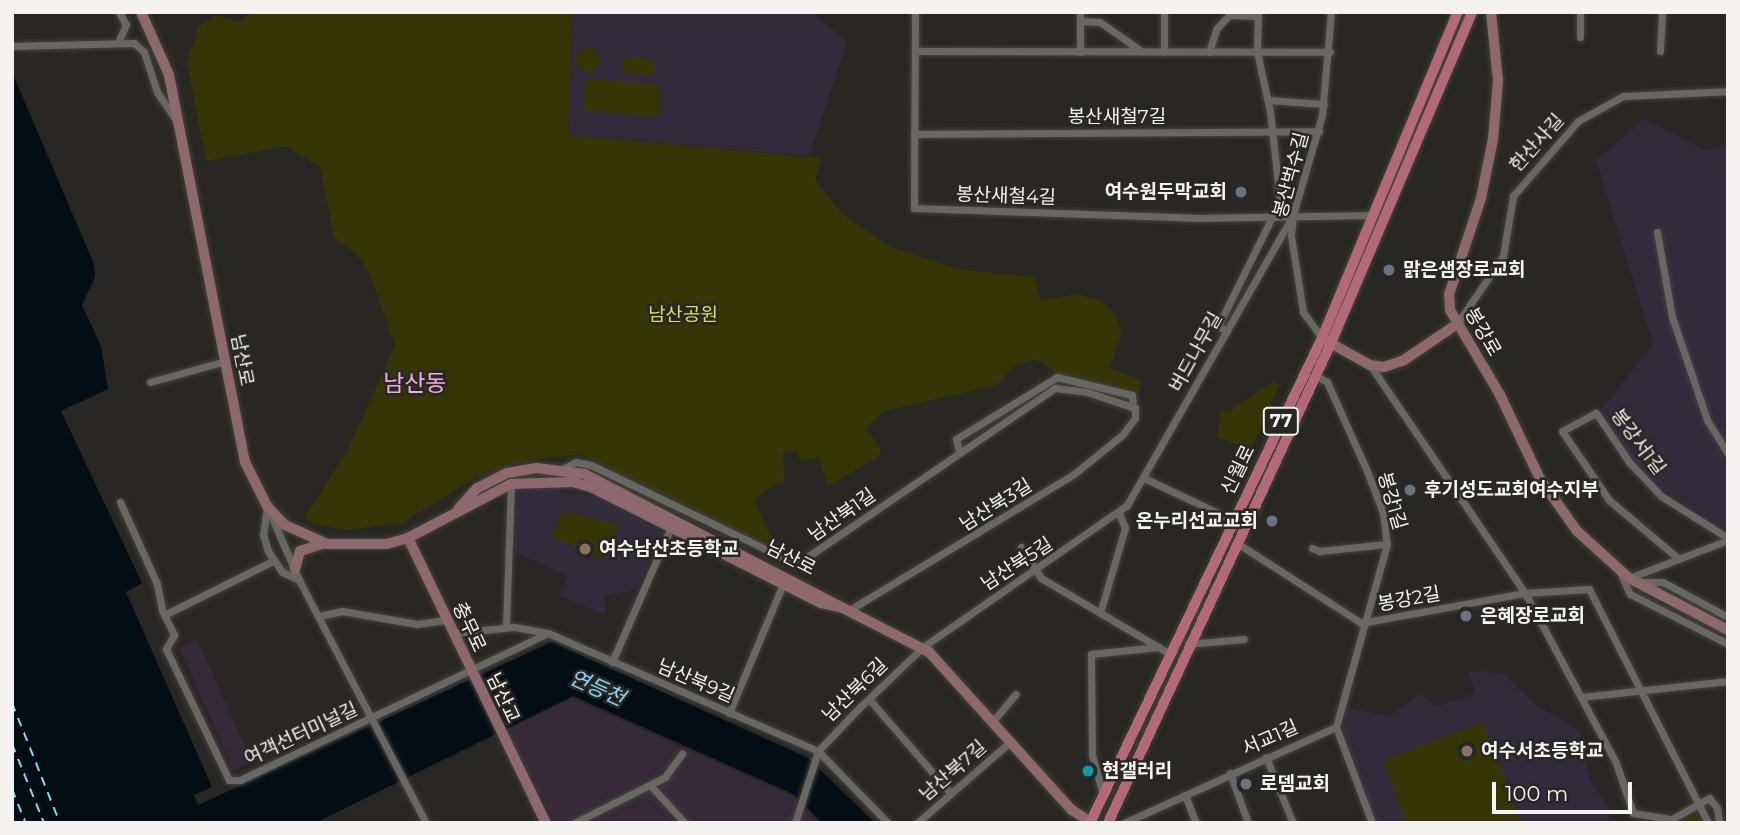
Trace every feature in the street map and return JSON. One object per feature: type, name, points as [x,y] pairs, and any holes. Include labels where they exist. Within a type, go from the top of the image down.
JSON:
[{"type":"main road","name":"신월로","points":[[1108,823],[1187,644],[1315,375],[1374,215],[1458,12]]},
{"type":"main road","name":"신월로","points":[[1091,822],[1233,520],[1326,340],[1472,12]]},
{"type":"street","points":[[119,12],[126,25],[119,40]]},
{"type":"street","name":"남산로","points":[[141,12],[164,60],[246,463],[267,506],[297,533],[327,544],[366,546],[408,538],[458,509],[511,484],[550,480],[583,484],[821,603],[845,610]]},
{"type":"street","name":"봉산새철4길","points":[[915,12],[914,208],[1185,218],[1374,215]]},
{"type":"street","points":[[1164,12],[1164,52]]},
{"type":"street","name":"봉산벅수길","points":[[1326,340],[1308,325],[1301,306],[1293,215],[1319,131],[1330,52],[1331,12]]},
{"type":"street","name":"봉강로","points":[[1491,12],[1497,55],[1496,110],[1481,198],[1449,294],[1457,324],[1500,395],[1540,479],[1577,531],[1628,577],[1728,630]]},
{"type":"street","points":[[1580,12],[1580,37]]},
{"type":"street","points":[[1660,51],[1662,12]]},
{"type":"street","points":[[1209,52],[1217,29],[1228,15],[1258,14],[1257,52],[1268,100],[1280,194],[1277,215],[1218,326],[1227,331]]},
{"type":"street","points":[[1080,52],[1080,17],[1100,22],[1142,52]]},
{"type":"street","points":[[12,46],[119,40],[142,49],[157,92],[178,123]]},
{"type":"street","points":[[915,51],[1330,52]]},
{"type":"street","name":"한산사길","points":[[1457,324],[1503,256],[1513,196],[1578,121],[1623,96],[1728,91]]},
{"type":"street","points":[[1268,100],[1324,104]]},
{"type":"street","name":"봉산새철7길","points":[[914,134],[1319,131]]},
{"type":"street","name":"버드나무길","points":[[1128,505],[1293,215]]},
{"type":"street","points":[[1657,232],[1671,316],[1707,420],[1728,454]]},
{"type":"street","points":[[1370,365],[1399,362],[1457,324]]},
{"type":"street","points":[[1326,340],[1370,365],[1525,593],[1616,763],[1633,813],[1672,819],[1698,801],[1713,801],[1719,823]]},
{"type":"street","points":[[150,382],[225,361]]},
{"type":"street","name":"봉강1길","points":[[1315,375],[1327,382],[1367,471],[1382,513],[1387,544],[1336,727]]},
{"type":"street","points":[[959,451],[956,439],[1057,377],[1132,395],[1133,405]]},
{"type":"street","name":"남산북1길","points":[[560,470],[576,462],[597,467],[795,564],[1058,386],[1133,405]]},
{"type":"street","name":"남산북3길","points":[[845,610],[1074,474],[1127,430],[1136,412],[1133,405]]},
{"type":"street","name":"봉강서1길","points":[[1679,559],[1609,500],[1562,430],[1596,413],[1629,462],[1661,496],[1728,539]]},
{"type":"street","name":"남산로","points":[[458,509],[477,488],[497,477],[523,469],[560,470],[595,477],[845,610],[923,648],[993,721],[1072,810],[1091,822]]},
{"type":"street","points":[[1144,478],[1233,520]]},
{"type":"street","points":[[506,627],[511,484]]},
{"type":"street","points":[[120,502],[159,587],[164,615],[273,561]]},
{"type":"street","name":"남산북5길","points":[[923,648],[1128,505]]},
{"type":"street","points":[[267,506],[264,538],[273,561],[282,572],[297,574],[300,551],[327,544]]},
{"type":"street","name":"여객선터미널길","points":[[164,615],[174,636],[167,651],[229,780],[240,780],[373,717],[297,574],[267,506]]},
{"type":"street","points":[[1100,613],[1125,528],[1119,513]]},
{"type":"street","points":[[612,662],[671,527]]},
{"type":"street","name":"충무로","points":[[373,717],[470,670],[408,538]]},
{"type":"street","name":"봉강서1길","points":[[1628,577],[1728,539]]},
{"type":"street","name":"봉강2길","points":[[1237,543],[1365,623],[1525,593],[1592,590],[1708,823]]},
{"type":"street","points":[[1312,548],[1319,551],[1387,544]]},
{"type":"street","points":[[1021,547],[1041,578],[1170,654]]},
{"type":"street","points":[[1728,617],[1663,582],[1628,577],[1630,594],[1728,644]]},
{"type":"street","points":[[729,713],[783,584]]},
{"type":"street","points":[[319,616],[342,611],[417,624],[446,620]]},
{"type":"street","name":"남산북9길","points":[[453,633],[506,627],[548,633],[817,755],[888,823]]},
{"type":"street","points":[[470,670],[548,633]]},
{"type":"street","points":[[1187,644],[1244,639]]},
{"type":"street","points":[[1103,795],[1092,755],[1091,654],[1159,647]]},
{"type":"street","name":"남산북6길","points":[[817,755],[869,699],[923,648]]},
{"type":"street","name":"남산교","points":[[470,670],[546,823]]},
{"type":"street","points":[[1581,697],[1728,681]]},
{"type":"street","points":[[993,721],[1016,694]]},
{"type":"street","points":[[869,699],[951,794]]},
{"type":"street","points":[[373,717],[426,823]]},
{"type":"street","points":[[1336,727],[1372,823]]},
{"type":"street","name":"서교1길","points":[[1124,823],[1336,727]]},
{"type":"street","name":"남산북7길","points":[[917,823],[1010,742]]},
{"type":"street","points":[[574,823],[667,776],[682,754]]},
{"type":"street","points":[[795,823],[797,807],[817,755]]},
{"type":"street","points":[[1266,757],[1293,823]]},
{"type":"street","points":[[1230,774],[1248,823]]},
{"type":"street","points":[[650,785],[685,823]]},
{"type":"street","points":[[1185,794],[1196,823]]},
{"type":"shaded area","points":[[812,12],[847,42],[809,156],[568,135],[573,13]]},
{"type":"shaded area","points":[[1645,119],[1707,151],[1728,144],[1728,530],[1656,485],[1624,449],[1600,412],[1653,344],[1596,160]]},
{"type":"shaded area","name":"여수남산초등학교","points":[[535,488],[594,496],[662,532],[637,590],[605,595],[606,615],[560,596],[568,576],[515,552],[518,491]]},
{"type":"shaded area","points":[[197,639],[252,762],[234,770],[179,647]]},
{"type":"shaded area","name":"여수서초등학교","points":[[1488,671],[1504,675],[1536,705],[1579,731],[1589,779],[1609,808],[1609,823],[1377,823],[1344,733],[1346,708],[1389,716],[1421,694],[1435,706],[1446,704],[1475,693],[1469,672]]},
{"type":"shaded area","points":[[571,698],[792,796],[820,823],[556,823],[507,730]]},
{"type":"green space","name":"남산공원","points":[[255,12],[591,12],[573,13],[568,135],[821,158],[815,180],[843,215],[891,247],[961,270],[1035,277],[1041,301],[1077,294],[1102,301],[1116,316],[1122,333],[1110,368],[1142,381],[1139,394],[1057,373],[1036,359],[1013,367],[997,385],[884,411],[866,428],[881,450],[878,457],[828,486],[818,456],[801,462],[797,451],[783,453],[784,482],[772,486],[754,501],[778,551],[580,454],[521,462],[477,477],[402,523],[345,530],[314,523],[305,517],[347,452],[395,345],[369,272],[356,253],[334,237],[320,167],[286,146],[206,161],[187,63],[198,28],[215,15],[239,22]]},
{"type":"green space","points":[[588,48],[596,52],[600,60],[596,68],[588,72],[580,68],[576,60],[580,52]]},
{"type":"green space","points":[[624,57],[655,60],[653,76],[622,73]]},
{"type":"green space","points":[[589,79],[660,85],[660,114],[653,117],[584,110],[584,85]]},
{"type":"green space","points":[[1274,381],[1280,385],[1251,450],[1217,437],[1221,411],[1228,412]]},
{"type":"green space","points":[[569,512],[619,525],[603,560],[551,536],[561,513]]},
{"type":"green space","points":[[1483,722],[1521,823],[1407,823],[1383,761]]},
{"type":"green space","points":[[1693,810],[1704,823],[1673,823]]},
{"type":"water","name":"연등천","points":[[12,72],[94,264],[95,277],[82,305],[101,346],[108,389],[61,411],[142,583],[126,592],[212,787],[194,795],[198,805],[552,642],[808,758],[875,823],[822,823],[793,794],[573,696],[315,823],[12,823]]},
{"type":"ferry route","points":[[12,703],[60,823]]},
{"type":"ferry route","points":[[12,744],[44,823]]},
{"type":"ferry route","points":[[12,789],[26,823]]},
{"type":"place","name":"여수원두막교회","points":[[1241,192]]},
{"type":"place","name":"맑은샘장로교회","points":[[1389,270]]},
{"type":"place","name":"후기성도교회여수지부","points":[[1410,490]]},
{"type":"place","name":"온누리선교교회","points":[[1272,521]]},
{"type":"place","name":"여수남산초등학교","points":[[585,549]]},
{"type":"place","name":"은혜장로교회","points":[[1466,616]]},
{"type":"place","name":"여수서초등학교","points":[[1467,751]]},
{"type":"place","name":"현갤러리","points":[[1088,771]]},
{"type":"place","name":"로뎀교회","points":[[1246,784]]},
{"type":"district","name":"남산동","points":[[415,383]]}]
